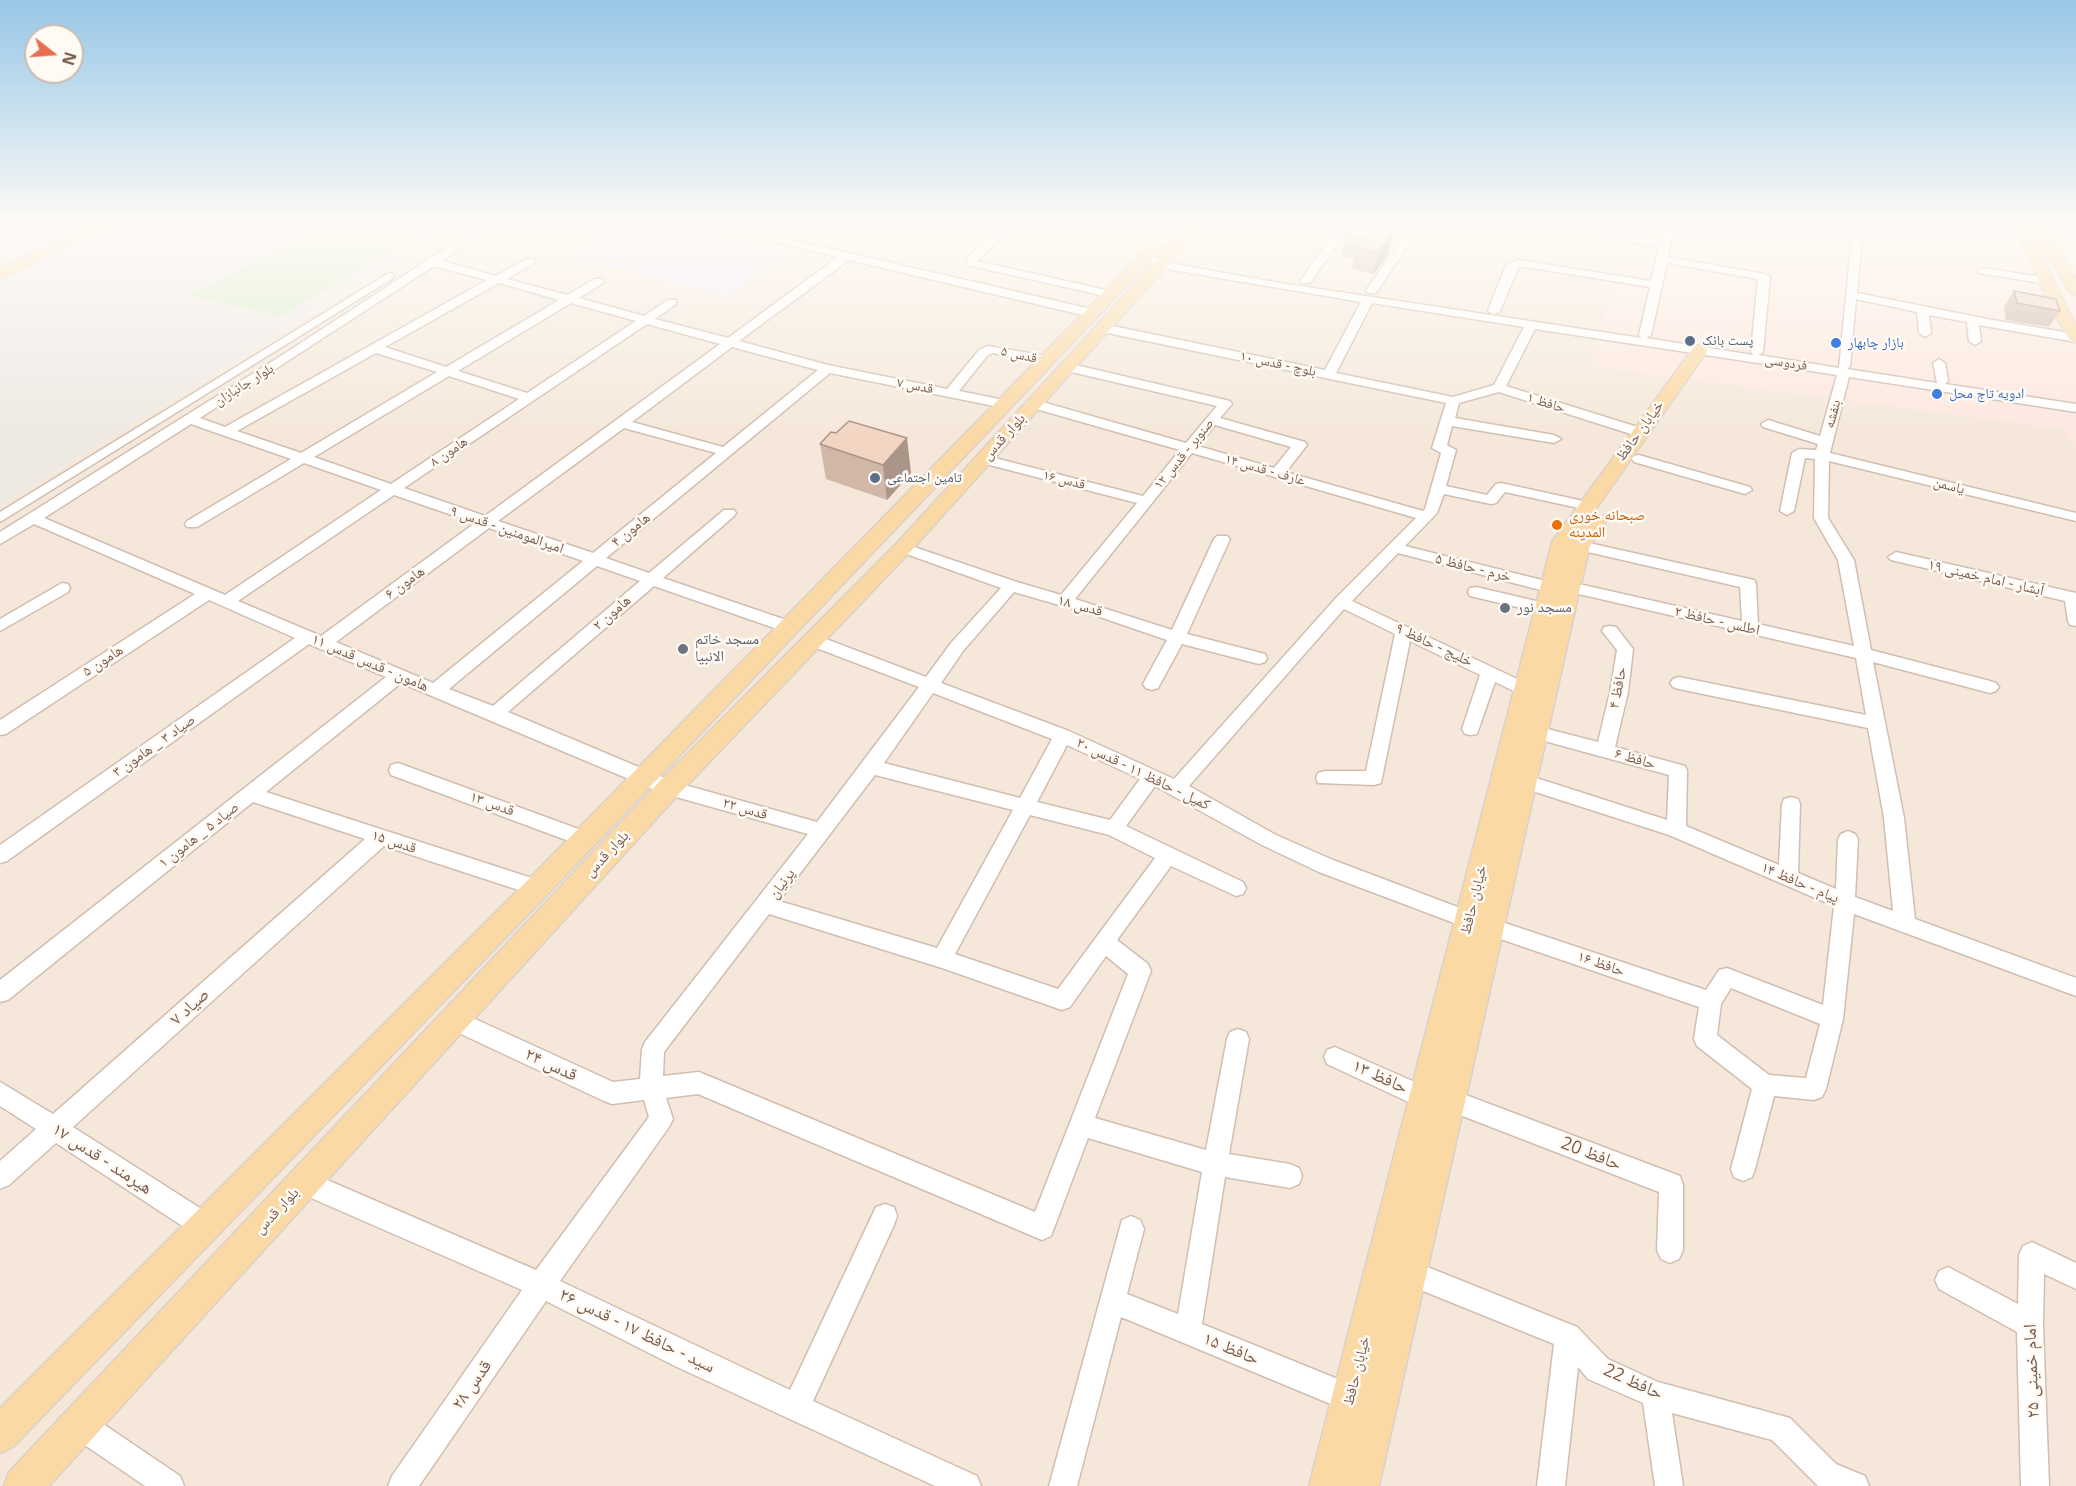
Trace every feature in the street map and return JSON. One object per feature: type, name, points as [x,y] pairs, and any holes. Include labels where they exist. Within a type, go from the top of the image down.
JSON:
[{"type":"main road","name":"بلوار قدس","points":[[1101,310],[1117,296]]},
{"type":"main road","name":"بلوار قدس","points":[[24,1486],[669,788],[903,548],[1034,404],[1057,364],[1101,310],[1117,296]]},
{"type":"main road","points":[[2055,296],[2076,338]]},
{"type":"main road","name":"خیابان حافظ","points":[[1480,923],[1524,781],[1536,732],[1562,542],[1587,506],[1639,445],[1707,351]]},
{"type":"main road","name":"بلوار قدس","points":[[0,1434],[537,888],[1004,404],[1057,364]]},
{"type":"main road","name":"خیابان حافظ","points":[[1328,1486],[1350,1398],[1437,1099],[1480,923],[1527,690],[1556,594],[1580,546],[1639,445]]},
{"type":"main road","name":"خیابان حافظ","points":[[1360,1486],[1410,1273],[1437,1099]]},
{"type":"street","name":"بلوار جانبازان","points":[[0,518],[357,296]]},
{"type":"street","name":"بلوار جانبازان","points":[[0,539],[381,296]]},
{"type":"street","points":[[225,432],[465,296]]},
{"type":"street","name":"قدس ۷","points":[[564,296],[827,369],[1004,404]]},
{"type":"street","points":[[192,524],[573,296]]},
{"type":"street","name":"هامون ۶","points":[[315,640],[487,523],[792,296]]},
{"type":"street","points":[[1037,296],[1101,310]]},
{"type":"street","points":[[1045,296],[1101,310]]},
{"type":"street","points":[[1063,296],[1101,310]]},
{"type":"street","points":[[1329,374],[1369,296]]},
{"type":"street","name":"فردوسی","points":[[1377,296],[1531,324],[1707,351],[1942,381],[2076,401]]},
{"type":"street","name":"فردوسی","points":[[1381,296],[1494,310],[1757,352],[2076,408]]},
{"type":"street","points":[[1494,310],[1499,296]]},
{"type":"street","points":[[1645,335],[1654,296]]},
{"type":"street","points":[[1757,352],[1762,296]]},
{"type":"street","name":"بنفشه","points":[[1852,296],[1844,369],[1824,448],[1821,518],[1845,560],[1878,724],[1894,818],[1905,924]]},
{"type":"street","points":[[1858,296],[1987,323],[2076,338]]},
{"type":"street","name":"هامون ۸","points":[[225,602],[672,302]]},
{"type":"street","points":[[1981,309],[1987,323]]},
{"type":"street","name":"بلوچ - قدس ۱۰","points":[[1101,310],[1329,374],[1453,401]]},
{"type":"street","points":[[1923,310],[1924,333]]},
{"type":"street","points":[[1973,320],[1975,341]]},
{"type":"street","points":[[1177,788],[1342,602],[1432,510],[1449,450],[1439,448],[1453,401],[1498,388],[1531,324]]},
{"type":"street","points":[[374,348],[529,398]]},
{"type":"street","name":"قدس ۵","points":[[951,393],[983,353],[992,350],[1057,364]]},
{"type":"street","points":[[270,352],[288,357]]},
{"type":"street","points":[[1939,363],[1942,381]]},
{"type":"street","name":"صنوبر - قدس ۱۲","points":[[1057,364],[1225,404],[1064,602]]},
{"type":"street","name":"هامون ۴","points":[[436,690],[827,369]]},
{"type":"street","name":"حافظ ۱","points":[[1498,388],[1745,490]]},
{"type":"street","name":"عارف - قدس ۱۴","points":[[1034,404],[1426,516]]},
{"type":"street","name":"امیرالمومنین - قدس ۹","points":[[190,419],[789,627]]},
{"type":"street","points":[[1212,420],[1299,445],[1278,474]]},
{"type":"street","points":[[1447,421],[1554,440]]},
{"type":"street","points":[[622,423],[726,452]]},
{"type":"street","name":"یاسمن","points":[[1768,424],[1824,448],[2076,517]]},
{"type":"street","points":[[1787,511],[1799,453],[1824,448]]},
{"type":"street","name":"قدس ۱۶","points":[[983,459],[1146,501]]},
{"type":"street","points":[[1438,489],[1491,500],[1501,487],[1587,506]]},
{"type":"street","name":"هامون ۲","points":[[495,714],[729,513]]},
{"type":"street","name":"هامون - قدس قدس ۱۱","points":[[32,518],[399,676],[495,714],[644,778]]},
{"type":"street","points":[[1152,684],[1177,637],[1222,539]]},
{"type":"street","points":[[1580,546],[1748,584],[1750,629]]},
{"type":"street","name":"قدس ۱۸","points":[[903,548],[1011,586],[1100,611],[1177,637],[1258,658]]},
{"type":"street","name":"خرم - حافظ ۵","points":[[1395,549],[1556,594]]},
{"type":"street","name":"آبشار - امام خمینی ۱۹","points":[[1896,557],[2074,598]]},
{"type":"street","name":"پرنیان","points":[[541,1285],[661,1119],[651,1087],[652,1049],[871,767],[957,647],[1011,586]]},
{"type":"street","points":[[0,626],[62,588]]},
{"type":"street","points":[[1476,592],[1556,594]]},
{"type":"street","name":"هامون ۵","points":[[0,729],[207,594]]},
{"type":"street","name":"اطلس - حافظ ۲","points":[[1556,594],[1750,629],[1864,654],[1990,687]]},
{"type":"street","points":[[2074,598],[2076,621]]},
{"type":"street","name":"خلیج - حافظ ۹","points":[[1342,602],[1527,690]]},
{"type":"street","points":[[1325,778],[1374,778],[1404,631]]},
{"type":"street","name":"حافظ ۴","points":[[1605,750],[1619,692],[1625,649],[1610,631]]},
{"type":"street","name":"صیاد ۳ _ هامون ۳","points":[[0,855],[315,640]]},
{"type":"street","name":"کمیل - حافظ ۱۱ - قدس ۲۰","points":[[812,640],[1064,736],[1177,788],[1269,840],[1326,866],[1480,923]]},
{"type":"street","points":[[1471,729],[1490,672]]},
{"type":"street","name":"صیاد ۵ _ هامون ۱","points":[[0,993],[399,676]]},
{"type":"street","points":[[1679,682],[1878,724]]},
{"type":"street","name":"حافظ ۶","points":[[1536,732],[1678,771],[1676,830]]},
{"type":"street","points":[[942,959],[1064,736]]},
{"type":"street","points":[[871,767],[1114,830],[1236,888]]},
{"type":"street","name":"قدس ۱۳","points":[[398,770],[585,838]]},
{"type":"street","points":[[1114,830],[1152,776]]},
{"type":"street","name":"قدس ۲۲","points":[[644,778],[669,788],[822,831]]},
{"type":"street","name":"پیام - حافظ ۱۴","points":[[1524,781],[1676,830],[1845,902],[2076,987]]},
{"type":"street","name":"قدس ۱۵","points":[[251,794],[537,888]]},
{"type":"street","points":[[1788,877],[1791,804]]},
{"type":"street","name":"صیاد ۷","points":[[0,1177],[381,837]]},
{"type":"street","points":[[1832,1018],[1727,977],[1711,1001],[1705,1039],[1765,1085],[1814,1089],[1832,1018],[1845,902],[1848,839]]},
{"type":"street","points":[[766,905],[942,959],[1062,1000],[1167,856]]},
{"type":"street","name":"حافظ ۱۶","points":[[1480,923],[1711,1001]]},
{"type":"street","points":[[1104,942],[1140,971],[1081,1125],[1215,1164],[1290,1176]]},
{"type":"street","name":"قدس ۲۴","points":[[454,1020],[612,1093],[699,1083],[1042,1227],[1081,1125]]},
{"type":"street","points":[[1188,1332],[1238,1039]]},
{"type":"street","name":"حافظ ۱۳","points":[[1335,1057],[1437,1099]]},
{"type":"street","points":[[1743,1169],[1765,1085]]},
{"type":"street","name":"هیرمند - قدس ۱۷","points":[[0,1093],[205,1226]]},
{"type":"street","name":"حافظ 20","points":[[1437,1099],[1671,1185],[1670,1250]]},
{"type":"street","name":"سید - حافظ ۱۷ - قدس ۲۶","points":[[304,1182],[541,1285],[687,1357],[967,1486]]},
{"type":"street","points":[[796,1407],[885,1216]]},
{"type":"street","points":[[1063,1486],[1131,1228]]},
{"type":"street","name":"امام خمینی ۲۵","points":[[2035,1486],[2030,1325],[2032,1255],[2076,1276]]},
{"type":"street","name":"حافظ 22","points":[[1410,1273],[1568,1336],[1598,1369],[1656,1395],[1780,1428],[1826,1475],[1855,1486]]},
{"type":"street","points":[[1948,1280],[2030,1325]]},
{"type":"street","name":"قدس ۲۸","points":[[402,1486],[541,1285]]},
{"type":"street","name":"حافظ ۱۵","points":[[1113,1301],[1350,1398]]},
{"type":"street","points":[[1551,1486],[1568,1336]]},
{"type":"street","points":[[1656,1395],[1669,1486]]},
{"type":"street","points":[[80,1425],[170,1486]]},
{"type":"shaded area","points":[[0,296],[340,296],[0,506]]},
{"type":"shaded area","points":[[340,296],[2076,296],[2076,1486],[0,1486],[0,506]]},
{"type":"shaded area","name":"بازار چابهار","points":[[1610,296],[2076,296],[2076,449],[2065,429],[1590,367]]},
{"type":"green space","points":[[191,296],[315,296],[281,316]]},
{"type":"building","points":[[2015,296],[2042,296],[2056,299],[2060,311],[2017,303]]},
{"type":"building","points":[[849,421],[907,438],[883,465],[820,444],[831,432],[836,433]]},
{"type":"place","name":"پست بانک","points":[[1690,341]]},
{"type":"place","name":"بازار چابهار","points":[[1836,343]]},
{"type":"place","name":"ادویه تاج محل","points":[[1937,394]]},
{"type":"place","name":"تامین اجتماعی","points":[[875,478]]},
{"type":"place","name":"صبحانه خوری المدینه","points":[[1557,525]]},
{"type":"place","name":"مسجد نور","points":[[1505,608]]},
{"type":"place","name":"مسجد خاتم الانبیا","points":[[683,649]]}]
